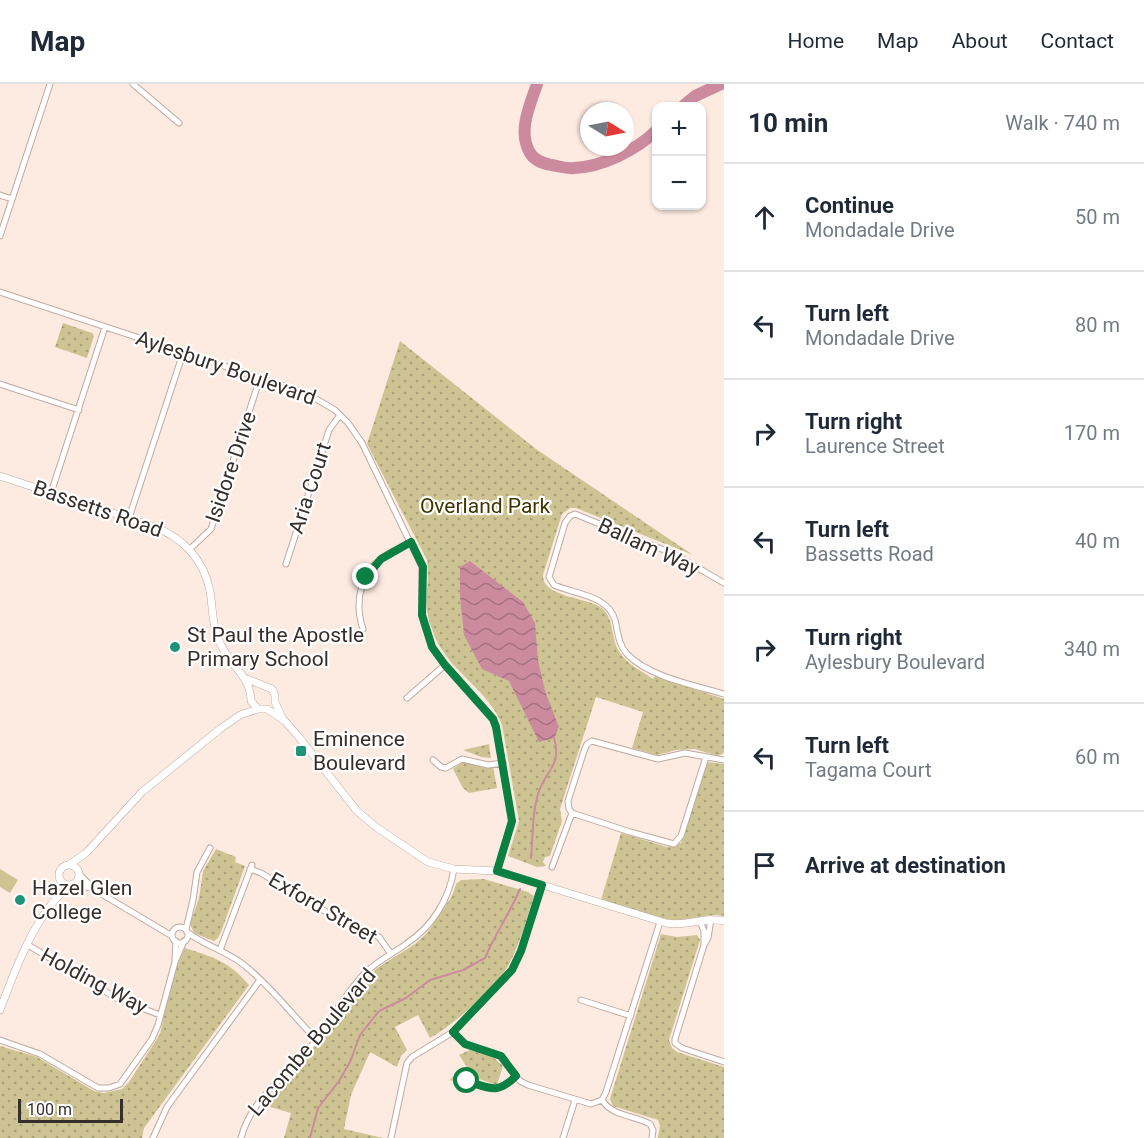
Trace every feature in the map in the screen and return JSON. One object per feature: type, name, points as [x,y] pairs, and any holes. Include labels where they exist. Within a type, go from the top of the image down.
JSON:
[{"type":"street","points":[[0,236],[50,84]]},
{"type":"street","points":[[133,84],[179,123]]},
{"type":"street","points":[[0,195],[12,199]]},
{"type":"street","name":"Aylesbury Boulevard","points":[[1,293],[306,393],[327,404],[340,415],[362,443],[423,567],[424,626],[432,647],[493,719],[512,821],[497,871]]},
{"type":"street","points":[[51,493],[105,327]]},
{"type":"street","points":[[129,518],[183,353]]},
{"type":"street","name":"Isidore Drive","points":[[190,549],[211,528],[260,378]]},
{"type":"street","points":[[0,384],[79,410]]},
{"type":"street","name":"Aria Court","points":[[286,564],[329,430],[340,415]]},
{"type":"street","name":"Bassetts Road","points":[[0,476],[164,530],[190,549],[208,581],[214,625],[221,645],[233,664],[247,679],[269,687],[274,692],[274,702],[284,720],[348,801],[365,818],[418,857],[454,869],[497,871],[660,922],[681,925],[711,919],[724,921]]},
{"type":"street","name":"Ballam Way","points":[[724,583],[674,554],[578,515],[573,515],[565,523],[549,573],[552,584],[607,605],[615,619],[625,652],[649,670],[724,694]]},
{"type":"street","points":[[363,629],[358,605],[360,590],[366,577],[381,559],[411,542]]},
{"type":"street","points":[[407,698],[445,665]]},
{"type":"street","name":"Bassetts Road","points":[[247,679],[258,709]]},
{"type":"street","points":[[240,715],[256,688],[262,686]]},
{"type":"street","points":[[0,1010],[28,945],[53,901],[62,868],[86,853],[142,792],[220,729],[240,715],[258,709],[267,709],[274,702]]},
{"type":"street","name":"Bassetts Road","points":[[267,709],[284,720]]},
{"type":"street","points":[[706,757],[681,836],[674,844],[572,813],[569,809],[568,801],[589,742],[599,742],[658,759],[685,753],[724,760]]},
{"type":"street","points":[[433,760],[446,768],[462,759],[488,765],[503,763]]},
{"type":"street","points":[[552,867],[572,813]]},
{"type":"street","points":[[0,1040],[40,1054],[98,1088],[109,1088],[124,1080],[152,1039],[174,962],[184,941],[197,872],[210,848]]},
{"type":"street","points":[[53,901],[72,885],[86,853]]},
{"type":"street","points":[[70,864],[75,866],[95,890],[158,926],[174,939],[201,942]]},
{"type":"street","name":"Exford Street","points":[[220,950],[251,867],[333,916],[379,937],[391,954]]},
{"type":"street","name":"Lacombe Boulevard","points":[[241,1138],[250,1115],[269,1089],[305,1053],[364,974],[421,933],[432,920],[448,894],[454,869]]},
{"type":"street","points":[[59,879],[63,884],[95,890]]},
{"type":"street","points":[[392,1138],[407,1063],[412,1057],[453,1032],[512,970],[521,951],[542,885]]},
{"type":"street","points":[[174,962],[176,928],[189,910]]},
{"type":"street","points":[[704,945],[708,938],[711,919]]},
{"type":"street","points":[[700,921],[705,937],[704,945],[675,1035],[675,1043],[682,1048],[724,1062]]},
{"type":"street","points":[[453,1032],[465,1044],[501,1056],[516,1076],[528,1085],[591,1104],[602,1100],[660,922]]},
{"type":"street","points":[[158,926],[186,931],[201,942],[220,950],[244,965],[316,1039]]},
{"type":"street","name":"Holding Way","points":[[28,945],[118,999],[160,1015]]},
{"type":"street","points":[[153,1138],[167,1107],[260,980]]},
{"type":"street","points":[[581,1000],[631,1016]]},
{"type":"street","points":[[464,1080],[498,1089],[504,1087],[516,1076]]},
{"type":"street","points":[[563,1138],[575,1100]]},
{"type":"street","points":[[602,1100],[614,1112],[650,1124],[653,1130],[652,1138]]},
{"type":"green space","points":[[63,323],[92,333],[94,336],[87,358],[55,347]]},
{"type":"green space","name":"Overland Park","points":[[400,341],[536,449],[693,555],[576,508],[570,508],[562,514],[543,575],[549,588],[593,604],[605,611],[620,653],[631,664],[653,679],[655,676],[724,699],[724,753],[718,756],[695,749],[676,750],[658,755],[632,748],[643,712],[596,697],[560,809],[562,821],[550,856],[545,857],[543,862],[546,866],[537,867],[508,856],[519,821],[502,725],[488,701],[450,660],[435,637],[427,610],[427,560],[367,444]]},
{"type":"green space","points":[[489,744],[491,758],[463,750]]},
{"type":"green space","points":[[463,762],[485,767],[493,766],[497,788],[469,793],[463,788],[453,769]]},
{"type":"green space","points":[[707,762],[724,764],[724,916],[711,915],[673,920],[601,900],[621,833],[667,847],[681,843]]},
{"type":"green space","points":[[216,849],[236,857],[235,862],[245,866],[221,932],[214,941],[194,933],[190,924],[199,898],[203,871]]},
{"type":"green space","points":[[0,869],[18,880],[10,893],[0,887]]},
{"type":"green space","points":[[484,879],[528,892],[534,896],[519,941],[502,976],[462,1016],[440,1032],[430,1038],[418,1015],[395,1027],[407,1050],[401,1056],[397,1067],[370,1052],[351,1095],[344,1129],[383,1138],[284,1138],[291,1113],[263,1105],[283,1080],[309,1055],[364,981],[377,968],[415,944],[427,933],[452,896],[456,884],[461,880]]},
{"type":"green space","points":[[661,934],[677,937],[697,935],[700,940],[669,1040],[672,1048],[677,1052],[724,1067],[724,1138],[658,1138],[660,1126],[658,1120],[613,1106],[610,1099]]},
{"type":"green space","points":[[185,948],[220,961],[235,971],[249,985],[144,1128],[142,1138],[0,1138],[0,1046],[37,1057],[94,1091],[104,1093],[122,1089],[160,1034],[177,966]]},
{"type":"green space","points":[[470,1050],[493,1057],[503,1066],[497,1085],[473,1077],[473,1073],[467,1071],[463,1074],[461,1083],[449,1080],[467,1067],[459,1055]]},
{"type":"water","points":[[470,561],[523,602],[535,623],[538,660],[545,691],[559,727],[554,738],[539,742],[509,681],[482,669],[464,635],[460,567]]},
{"type":"waterway","points":[[537,84],[528,109],[525,135],[531,154],[541,162],[568,168],[585,167],[607,161],[629,151],[652,134]]},
{"type":"waterway","points":[[688,102],[695,96],[721,84]]},
{"type":"waterway","points":[[531,858],[535,807],[542,784],[555,761],[554,738]]},
{"type":"waterway","points":[[310,1138],[318,1108],[339,1081],[350,1062],[360,1035],[379,1011],[406,998],[430,980],[463,970],[485,958],[520,889]]},
{"type":"place","name":"St Paul the Apostle Primary School","points":[[175,647]]},
{"type":"place","name":"Eminence Boulevard","points":[[301,751]]},
{"type":"place","name":"Hazel Glen College","points":[[20,900]]},
{"type":"route","points":[[366,577],[372,567],[386,555],[411,542],[423,567],[422,615],[427,637],[445,665],[476,698],[493,719],[496,727],[512,821],[497,871],[542,885],[521,951],[512,970],[506,979],[453,1032],[465,1044],[501,1056],[516,1076],[510,1083],[498,1089],[467,1081]]}]
